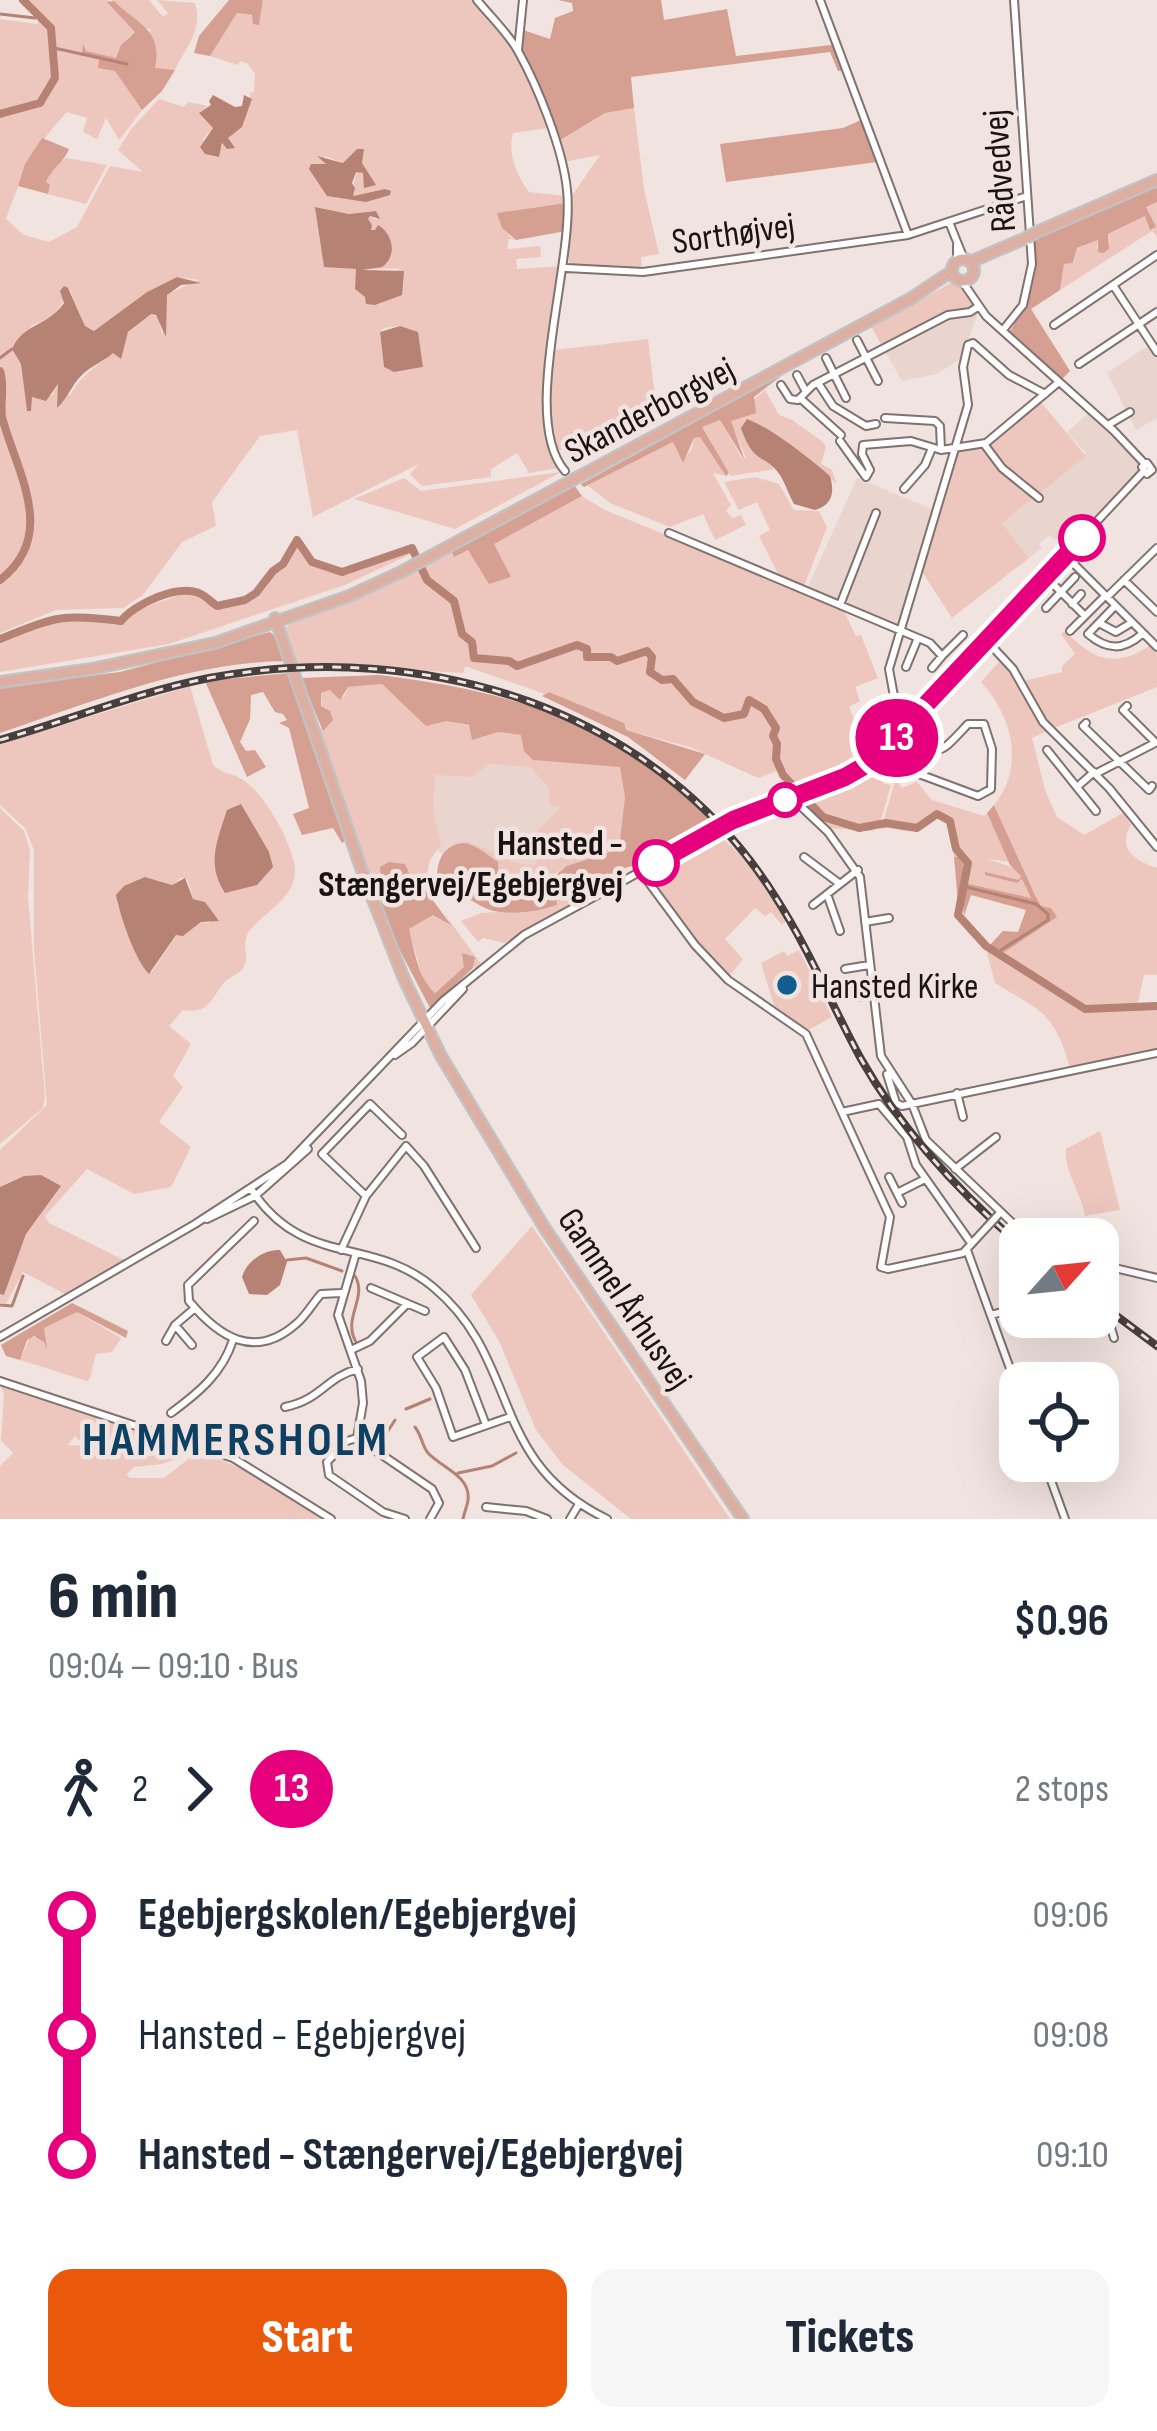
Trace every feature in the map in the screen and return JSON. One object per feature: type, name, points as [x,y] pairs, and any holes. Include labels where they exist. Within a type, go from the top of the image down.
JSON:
[{"type":"main road","name":"Skanderborgvej","points":[[0,682],[182,650],[349,596],[993,254],[1157,180]]},
{"type":"main road","name":"Gammel Århusvej","points":[[276,621],[385,930],[427,1022],[544,1227],[743,1519]]},
{"type":"street","points":[[477,0],[518,50],[563,170],[568,196],[547,434],[565,471]]},
{"type":"street","points":[[518,50],[523,0]]},
{"type":"street","points":[[820,0],[908,235]]},
{"type":"street","name":"Rådvedvej","points":[[1003,330],[1023,305],[1031,278],[1014,0]]},
{"type":"street","name":"Sorthøjvej","points":[[565,268],[643,272],[908,235],[1028,196]]},
{"type":"street","points":[[949,222],[963,270]]},
{"type":"street","points":[[1054,325],[1157,255]]},
{"type":"street","name":"Rådvedvej","points":[[963,270],[977,303],[1149,467]]},
{"type":"street","points":[[1113,285],[1157,352]]},
{"type":"street","points":[[782,385],[790,399],[803,394],[953,312],[970,312],[977,303]]},
{"type":"street","points":[[1079,364],[1157,312]]},
{"type":"street","points":[[857,340],[874,378]]},
{"type":"street","points":[[926,748],[916,759],[919,774],[978,796],[991,790],[992,749],[984,724],[968,724],[944,750],[926,748],[904,730],[888,680],[969,400],[963,367],[970,343],[1009,375],[1045,394]]},
{"type":"street","points":[[826,358],[846,398]]},
{"type":"street","points":[[797,375],[803,394],[865,477],[870,470],[863,445],[910,441],[936,449],[984,444],[1060,382]]},
{"type":"street","points":[[818,383],[832,406],[866,426],[876,424]]},
{"type":"street","points":[[1108,425],[1130,412]]},
{"type":"street","points":[[885,418],[935,421],[940,426],[936,449],[904,489]]},
{"type":"street","points":[[984,444],[1002,468],[1039,498]]},
{"type":"street","points":[[253,1192],[317,1136],[470,980],[524,935],[733,820],[860,770],[904,730],[1149,467]]},
{"type":"street","points":[[840,605],[876,513]]},
{"type":"street","points":[[669,533],[918,638],[942,656]]},
{"type":"street","points":[[1070,631],[1156,551]]},
{"type":"street","points":[[1066,556],[1157,647]]},
{"type":"street","points":[[1046,577],[1085,616]]},
{"type":"street","points":[[1046,608],[1075,577]]},
{"type":"street","points":[[1124,580],[1157,612]]},
{"type":"street","points":[[1072,604],[1082,595]]},
{"type":"street","points":[[1115,607],[1088,634],[1103,645],[1127,645],[1142,634]]},
{"type":"street","points":[[1099,622],[1116,632],[1131,623]]},
{"type":"street","points":[[932,668],[964,636]]},
{"type":"street","points":[[906,667],[918,638]]},
{"type":"street","points":[[987,641],[1013,669],[1043,722],[1153,836],[1157,847]]},
{"type":"street","points":[[1077,787],[1094,773],[1156,743],[1124,710],[1127,706]]},
{"type":"street","points":[[1086,723],[1083,726],[1116,763],[1149,790],[1152,786]]},
{"type":"street","points":[[1047,750],[1091,809]]},
{"type":"street","points":[[798,795],[858,870],[881,1056],[896,1103],[912,1104],[1157,1053]]},
{"type":"street","points":[[805,857],[840,884]]},
{"type":"street","points":[[813,905],[858,870]]},
{"type":"street","points":[[641,872],[695,946],[728,980],[806,1034],[892,1223],[881,1267],[948,1258],[969,1247],[1000,1213]]},
{"type":"street","points":[[827,894],[840,932]]},
{"type":"street","points":[[866,922],[889,918]]},
{"type":"street","points":[[845,970],[868,965]]},
{"type":"street","points":[[856,997],[874,994]]},
{"type":"street","points":[[957,1093],[963,1117]]},
{"type":"street","points":[[366,1196],[322,1154],[370,1104],[403,1135]]},
{"type":"street","points":[[842,1112],[879,1104],[907,1137],[925,1178],[969,1247],[1008,1362]]},
{"type":"street","points":[[912,1104],[922,1135],[1006,1218]]},
{"type":"street","points":[[0,1336],[253,1192],[292,1166],[317,1136]]},
{"type":"street","points":[[955,1168],[996,1137]]},
{"type":"street","points":[[341,1250],[366,1196],[406,1146],[476,1248]]},
{"type":"street","points":[[889,1178],[902,1203]]},
{"type":"street","points":[[897,1193],[925,1178]]},
{"type":"street","points":[[253,1192],[284,1228],[319,1246],[389,1261],[413,1273],[452,1305],[488,1358],[510,1418],[533,1462],[579,1504],[607,1519]]},
{"type":"street","points":[[254,1221],[188,1286],[187,1296],[214,1329],[233,1340],[275,1336],[296,1324],[321,1294],[341,1293]]},
{"type":"street","points":[[356,1253],[341,1293],[339,1323],[358,1369],[363,1403],[356,1438]]},
{"type":"street","points":[[1119,1269],[1157,1278]]},
{"type":"street","points":[[371,1288],[425,1311]]},
{"type":"street","points":[[351,1350],[370,1341],[407,1304]]},
{"type":"street","points":[[166,1342],[195,1308]]},
{"type":"street","points":[[991,1315],[999,1313]]},
{"type":"street","points":[[176,1325],[192,1345]]},
{"type":"street","points":[[486,1425],[465,1370],[445,1337],[417,1358],[436,1388],[453,1437],[510,1418]]},
{"type":"street","points":[[176,1412],[212,1378],[233,1340]]},
{"type":"street","points":[[285,1407],[309,1402],[340,1373],[358,1369]]},
{"type":"street","points":[[212,1378],[225,1387]]},
{"type":"street","points":[[0,1381],[233,1458],[331,1519]]},
{"type":"street","points":[[356,1438],[327,1462],[329,1475],[383,1511],[405,1519]]},
{"type":"street","points":[[356,1438],[432,1489],[439,1503],[430,1519]]},
{"type":"street","points":[[1052,1482],[1065,1519]]},
{"type":"street","points":[[570,1519],[579,1504]]},
{"type":"street","points":[[486,1507],[526,1511],[547,1519]]},
{"type":"shaded area","points":[[21,0],[109,0],[135,32],[116,58],[82,52],[99,58],[99,68],[115,71],[142,110],[119,140],[106,118],[97,139],[83,132],[87,118],[67,112],[46,137],[23,175],[6,219],[24,235],[49,242],[77,227],[110,166],[143,172],[118,150],[159,99],[184,107],[188,102],[208,106],[200,112],[213,128],[203,139],[205,154],[217,157],[243,121],[254,92],[255,74],[247,63],[238,65],[210,56],[237,13],[253,16],[259,24],[263,0],[474,0],[516,52],[548,128],[513,133],[517,172],[529,192],[566,196],[566,203],[498,213],[516,240],[509,239],[507,249],[540,246],[541,257],[516,259],[517,269],[563,266],[542,397],[548,447],[559,468],[529,473],[517,453],[491,469],[491,477],[422,486],[410,474],[419,464],[313,517],[297,430],[260,436],[212,502],[216,526],[182,542],[143,595],[123,608],[56,610],[0,633],[0,19],[38,24],[38,16]],"holes":[[[325,156],[362,163],[368,173],[366,179],[363,172],[356,172],[352,196],[385,189],[390,194],[363,200],[322,188],[311,165],[328,164],[323,161]],[[316,207],[349,214],[376,211],[377,220],[369,216],[367,220],[370,230],[376,230],[374,269],[361,270],[399,268],[387,298],[379,304],[355,289],[357,269],[324,267]],[[177,277],[199,280],[167,294],[162,335],[159,318],[151,314],[128,332],[118,354],[113,352],[89,372],[70,396],[58,384],[52,395],[32,397],[27,411],[21,364],[31,326],[56,315],[69,288],[85,326],[94,331],[147,292]],[[400,326],[418,332],[423,367],[395,372],[384,367],[380,332]]]},
{"type":"shaded area","points":[[111,0],[149,0],[163,17],[168,13],[157,0],[195,3],[195,30],[175,70],[154,69],[150,29],[140,27]]},
{"type":"shaded area","points":[[229,0],[263,0],[259,25],[253,24],[252,15],[237,13],[210,56],[194,53],[199,36]]},
{"type":"shaded area","points":[[558,0],[661,0],[664,20],[727,9],[736,56],[831,45],[836,46],[845,70],[838,71],[830,52],[631,77],[634,108],[605,113],[557,142],[521,53],[523,30],[550,39],[555,18],[573,11],[572,3]]},
{"type":"shaded area","points":[[114,1],[152,36],[155,68],[175,70],[142,110],[115,71],[98,68],[99,58],[82,53],[83,44],[86,51],[116,58],[121,45],[135,32],[107,2]]},
{"type":"shaded area","points":[[213,95],[235,107],[242,106],[244,95],[252,99],[242,127],[228,138],[235,148],[227,149],[222,143],[219,157],[205,154],[200,147],[213,128],[199,113],[211,105]]},
{"type":"shaded area","points":[[634,108],[644,189],[659,254],[641,257],[642,270],[569,265],[569,200],[600,155],[564,162],[557,142],[605,113]]},
{"type":"shaded area","points":[[861,120],[877,162],[726,182],[720,144],[843,128]]},
{"type":"shaded area","points":[[42,138],[69,149],[48,177],[48,194],[18,186]]},
{"type":"shaded area","points":[[357,149],[364,149],[362,163],[376,185],[364,188],[363,173],[356,172],[353,196],[385,189],[390,195],[366,202],[327,196],[309,169],[311,164],[326,164],[317,156],[343,163]]},
{"type":"shaded area","points":[[66,158],[107,165],[86,204],[48,194],[50,185],[45,183],[51,169]]},
{"type":"shaded area","points":[[1157,186],[1157,202],[1146,207],[1156,227],[1150,230],[1145,216],[1108,234],[1109,249],[1103,253],[1098,252],[1098,240],[1077,248],[1073,263],[1064,264],[1060,290],[1031,309],[1070,371],[1062,379],[1010,331],[1030,287],[1033,240]]},
{"type":"shaded area","points":[[1157,202],[1157,237],[1152,231],[1060,290],[1064,264],[1074,263],[1076,249],[1098,240],[1097,249],[1110,243],[1108,234],[1145,216],[1155,228],[1146,206]]},
{"type":"shaded area","points":[[566,203],[566,231],[516,240],[502,228],[497,213]]},
{"type":"shaded area","points":[[315,207],[349,214],[376,211],[380,219],[370,216],[371,230],[378,225],[383,229],[392,251],[382,267],[363,270],[404,271],[402,295],[366,304],[355,289],[356,269],[324,267]]},
{"type":"shaded area","points":[[177,277],[201,283],[181,285],[167,295],[166,337],[156,315],[151,314],[128,332],[121,359],[113,353],[88,369],[57,408],[58,384],[46,401],[32,397],[31,411],[27,411],[21,364],[12,349],[22,334],[64,303],[60,291],[64,286],[85,326],[94,331],[147,292]]},
{"type":"shaded area","points":[[953,282],[974,303],[969,309],[954,308],[882,346],[871,326]]},
{"type":"shaded area","points":[[954,308],[978,313],[961,359],[936,374],[902,381],[882,346]]},
{"type":"shaded area","points":[[400,326],[418,332],[423,367],[394,372],[384,367],[380,332]]},
{"type":"shaded area","points":[[648,339],[658,421],[579,462],[554,450],[549,413],[555,350]]},
{"type":"shaded area","points":[[1148,346],[1157,358],[1157,418],[1136,430],[1107,373]]},
{"type":"shaded area","points":[[785,373],[754,397],[756,413],[731,421],[745,461],[720,420],[702,427],[729,473],[726,476],[700,437],[694,438],[683,463],[673,442],[584,487],[581,484]]},
{"type":"shaded area","points":[[765,390],[779,415],[823,442],[821,464],[832,470],[837,484],[801,452],[747,420],[774,469],[731,476],[701,427],[720,420],[743,460],[730,421]]},
{"type":"shaded area","points":[[1040,401],[1086,456],[1002,523],[1029,558],[952,618],[921,570],[956,451],[993,443]]},
{"type":"shaded area","points":[[1090,412],[1141,461],[1134,478],[1076,538],[1068,530],[1055,540],[1049,535],[1029,558],[1002,523],[1086,453],[1067,432]]},
{"type":"shaded area","points":[[747,419],[779,436],[830,476],[829,502],[815,510],[794,504],[780,475],[746,440],[741,428]]},
{"type":"shaded area","points":[[700,436],[726,476],[713,473],[731,505],[726,511],[733,518],[741,515],[746,525],[715,540],[703,514],[670,527],[610,503],[587,485],[673,442],[682,461],[694,438]]},
{"type":"shaded area","points":[[561,472],[455,529],[354,499],[404,478],[421,491]]},
{"type":"shaded area","points":[[755,477],[779,484],[794,510],[819,511],[827,527],[804,586],[779,576],[759,536],[770,530],[757,502],[739,510],[724,482]]},
{"type":"shaded area","points":[[857,478],[934,510],[897,632],[806,591]]},
{"type":"shaded area","points":[[574,485],[582,496],[494,544],[511,577],[489,584],[468,550],[454,557],[452,552]]},
{"type":"shaded area","points":[[582,496],[605,510],[842,607],[856,636],[861,635],[878,678],[855,687],[860,701],[849,707],[870,756],[790,790],[777,771],[758,778],[690,747],[625,730],[623,723],[549,692],[465,666],[463,673],[296,663],[288,625],[452,552],[454,556],[468,550],[511,577],[493,544]]},
{"type":"shaded area","points":[[299,546],[315,565],[343,575],[406,549],[413,553],[345,585],[169,644],[0,672],[0,642],[64,618],[99,618],[114,625],[142,608],[186,593],[219,609],[249,602],[284,569],[285,556]]},
{"type":"shaded area","points":[[1065,631],[1093,654],[1113,659],[1149,646],[1157,653],[1157,687],[1054,728],[1024,681],[1062,672],[1075,654],[1061,634]]},
{"type":"shaded area","points":[[270,632],[286,661],[177,676],[0,733],[0,687],[120,672]]},
{"type":"shaded area","points":[[1001,660],[1047,731],[1032,738],[1057,817],[1084,835],[1123,813],[1131,825],[1126,841],[1130,853],[1157,868],[1157,975],[1144,975],[1137,1007],[1157,1004],[1157,1051],[1070,1068],[1052,1024],[995,983],[987,953],[990,945],[1002,952],[1057,917],[1041,906],[994,805],[1010,775],[1011,742],[1001,711],[981,682]]},
{"type":"shaded area","points":[[289,673],[348,839],[342,843],[333,828],[302,835],[293,814],[309,808],[289,728],[279,723],[287,720],[283,714],[275,712],[263,692],[251,695],[250,719],[240,742],[246,751],[255,750],[266,767],[247,777],[205,681]]},
{"type":"shaded area","points":[[379,675],[477,691],[563,718],[642,761],[718,826],[650,861],[625,868],[617,880],[604,886],[595,883],[556,896],[557,905],[549,908],[500,912],[457,893],[443,899],[438,865],[453,845],[463,843],[481,850],[498,862],[499,882],[523,892],[542,886],[567,866],[619,849],[625,797],[620,767],[533,760],[524,751],[521,735],[498,732],[472,740],[469,725],[446,721],[426,726],[382,684],[348,687],[340,700],[330,690],[321,693],[321,706],[333,720],[323,731],[301,678]]},
{"type":"shaded area","points":[[383,684],[411,706],[470,726],[472,740],[498,732],[522,735],[533,760],[620,766],[625,797],[620,849],[565,868],[526,891],[509,888],[499,881],[497,862],[460,841],[535,865],[538,831],[561,807],[550,806],[549,789],[531,767],[490,764],[471,777],[435,775],[433,812],[441,844],[430,860],[426,878],[414,883],[401,863],[380,867],[381,891],[376,894],[317,723],[323,731],[321,693],[330,690],[344,697],[348,687]]},
{"type":"shaded area","points":[[190,686],[213,765],[242,779],[262,798],[287,841],[295,874],[282,900],[248,934],[241,970],[204,1007],[183,1010],[169,1026],[191,1044],[173,1076],[183,1087],[159,1122],[191,1147],[171,1187],[134,1194],[87,1169],[45,1216],[49,1223],[124,1260],[65,1294],[23,1272],[6,1304],[0,1302],[0,1294],[4,1295],[26,1234],[61,1186],[24,1176],[0,1187],[0,1150],[47,1105],[34,950],[34,850],[25,828],[0,805],[0,744]],"holes":[[[146,877],[172,885],[181,878],[188,880],[193,899],[205,902],[211,912],[209,923],[201,922],[186,934],[176,935],[152,972],[137,956],[117,903]]]},
{"type":"shaded area","points":[[549,692],[624,723],[626,730],[705,754],[685,780],[628,737],[542,696]]},
{"type":"shaded area","points":[[489,759],[620,766],[545,870],[497,862],[466,843],[443,855],[429,843],[424,770]]},
{"type":"shaded area","points":[[875,767],[884,784],[891,785],[880,823],[873,831],[828,828],[800,801],[867,774]]},
{"type":"shaded area","points":[[896,778],[902,788],[917,782],[932,800],[984,816],[987,813],[1009,862],[988,859],[1017,869],[1031,898],[965,883],[962,857],[954,857],[952,830],[941,816],[913,831],[881,829]]},
{"type":"shaded area","points":[[241,804],[273,867],[257,885],[225,893],[216,872],[215,852],[227,810]]},
{"type":"shaded area","points":[[994,805],[1041,906],[1051,908],[1057,917],[1003,953],[990,945],[1003,931],[1018,932],[1026,910],[971,895],[964,916],[963,904],[958,903],[954,857],[962,857],[965,883],[1031,898],[1022,879],[1017,883],[985,875],[1019,880],[1021,876],[1010,865],[987,813]]},
{"type":"shaded area","points":[[0,808],[24,831],[30,850],[28,897],[45,1097],[43,1108],[0,1144]]},
{"type":"shaded area","points":[[719,835],[746,860],[786,921],[782,925],[771,912],[765,916],[755,908],[725,939],[743,959],[729,976],[694,939],[650,879],[650,874]]},
{"type":"shaded area","points":[[389,862],[405,864],[414,883],[422,875],[426,878],[432,899],[451,925],[433,915],[409,929],[429,987],[435,993],[464,967],[462,953],[475,957],[473,968],[430,1008],[376,894],[381,891],[380,867]]},
{"type":"shaded area","points":[[145,877],[172,885],[185,878],[193,899],[205,902],[219,921],[201,922],[183,936],[176,935],[149,974],[138,959],[116,895]]},
{"type":"shaded area","points":[[595,882],[604,886],[505,943],[483,938],[478,942],[461,921],[481,913],[550,908],[556,905],[555,896]]},
{"type":"shaded area","points":[[443,912],[481,964],[475,969],[474,965],[465,967],[434,993],[424,982],[408,929],[433,915],[449,921]]},
{"type":"shaded area","points":[[799,950],[832,1017],[806,1031],[774,1005],[761,963],[784,951],[787,956]]},
{"type":"shaded area","points":[[1100,1131],[1120,1210],[1085,1216],[1066,1149]]},
{"type":"shaded area","points":[[41,1175],[61,1186],[26,1234],[4,1295],[0,1294],[0,1187],[24,1176]]},
{"type":"shaded area","points":[[532,1226],[730,1519],[631,1519],[563,1465],[536,1430],[499,1341],[471,1295]]},
{"type":"shaded area","points":[[280,1250],[287,1262],[280,1285],[267,1295],[249,1294],[242,1277],[247,1266],[262,1254]]},
{"type":"shaded area","points":[[72,1303],[128,1331],[126,1338],[77,1312],[44,1328],[47,1349],[34,1336],[27,1340],[20,1360],[6,1356],[1,1345]]},
{"type":"shaded area","points":[[77,1312],[121,1338],[112,1352],[96,1354],[87,1381],[20,1360],[30,1337],[45,1342],[44,1328]]},
{"type":"shaded area","points":[[0,1384],[97,1416],[94,1436],[81,1442],[75,1436],[68,1445],[95,1441],[106,1419],[155,1435],[176,1451],[176,1459],[134,1467],[126,1475],[131,1478],[164,1478],[195,1454],[206,1454],[242,1469],[323,1519],[0,1519],[0,1466],[13,1453],[1,1440],[4,1394]]},
{"type":"waterway","points":[[0,114],[40,103],[55,78],[51,28],[23,0]]},
{"type":"waterway","points":[[0,14],[35,18]]},
{"type":"waterway","points":[[39,18],[43,19]]},
{"type":"waterway","points":[[54,48],[127,64]]},
{"type":"waterway","points":[[0,358],[12,349]]},
{"type":"waterway","points":[[0,371],[2,417],[23,480],[30,523],[18,562],[0,580]]},
{"type":"waterway","points":[[0,639],[59,619],[121,621],[146,602],[181,591],[201,594],[217,606],[245,600],[283,564],[297,540],[312,562],[342,572],[412,548],[427,580],[454,601],[474,658],[517,666],[577,645],[587,649],[587,657],[617,661],[647,651],[652,657],[650,672],[662,680],[673,679],[693,702],[724,718],[744,714],[749,700],[764,709],[776,728],[776,759],[783,775],[823,817],[859,828],[886,823],[917,828],[937,814],[950,821],[956,849],[968,863],[958,915],[986,946],[1085,1009],[1157,1006]]},
{"type":"waterway","points":[[966,887],[1036,904],[1048,914],[1048,920],[1001,950]]},
{"type":"waterway","points":[[287,1260],[306,1258],[342,1271]]},
{"type":"waterway","points":[[0,1305],[12,1306],[23,1276]]},
{"type":"waterway","points":[[355,1276],[359,1292],[352,1333],[356,1342]]},
{"type":"waterway","points":[[406,1409],[430,1399]]},
{"type":"waterway","points":[[384,1437],[395,1420]]},
{"type":"waterway","points":[[415,1427],[428,1453],[465,1485],[468,1500],[463,1519]]},
{"type":"waterway","points":[[458,1473],[492,1466],[516,1453]]},
{"type":"railway","points":[[0,740],[183,684],[290,668],[372,669],[452,680],[528,701],[601,734],[667,777],[726,832],[788,917],[861,1059],[894,1111],[953,1181],[999,1225]]},
{"type":"railway","points":[[1119,1318],[1157,1346]]},
{"type":"bus line","name":"13","points":[[656,863],[733,820],[845,777],[873,761],[1082,538]]},
{"type":"place","name":"Hansted - Stængervej/Egebjergvej","points":[[656,863]]},
{"type":"place","name":"Hansted Kirke","points":[[787,985]]},
{"type":"district","name":"HAMMERSHOLM","points":[[236,1438]]}]
